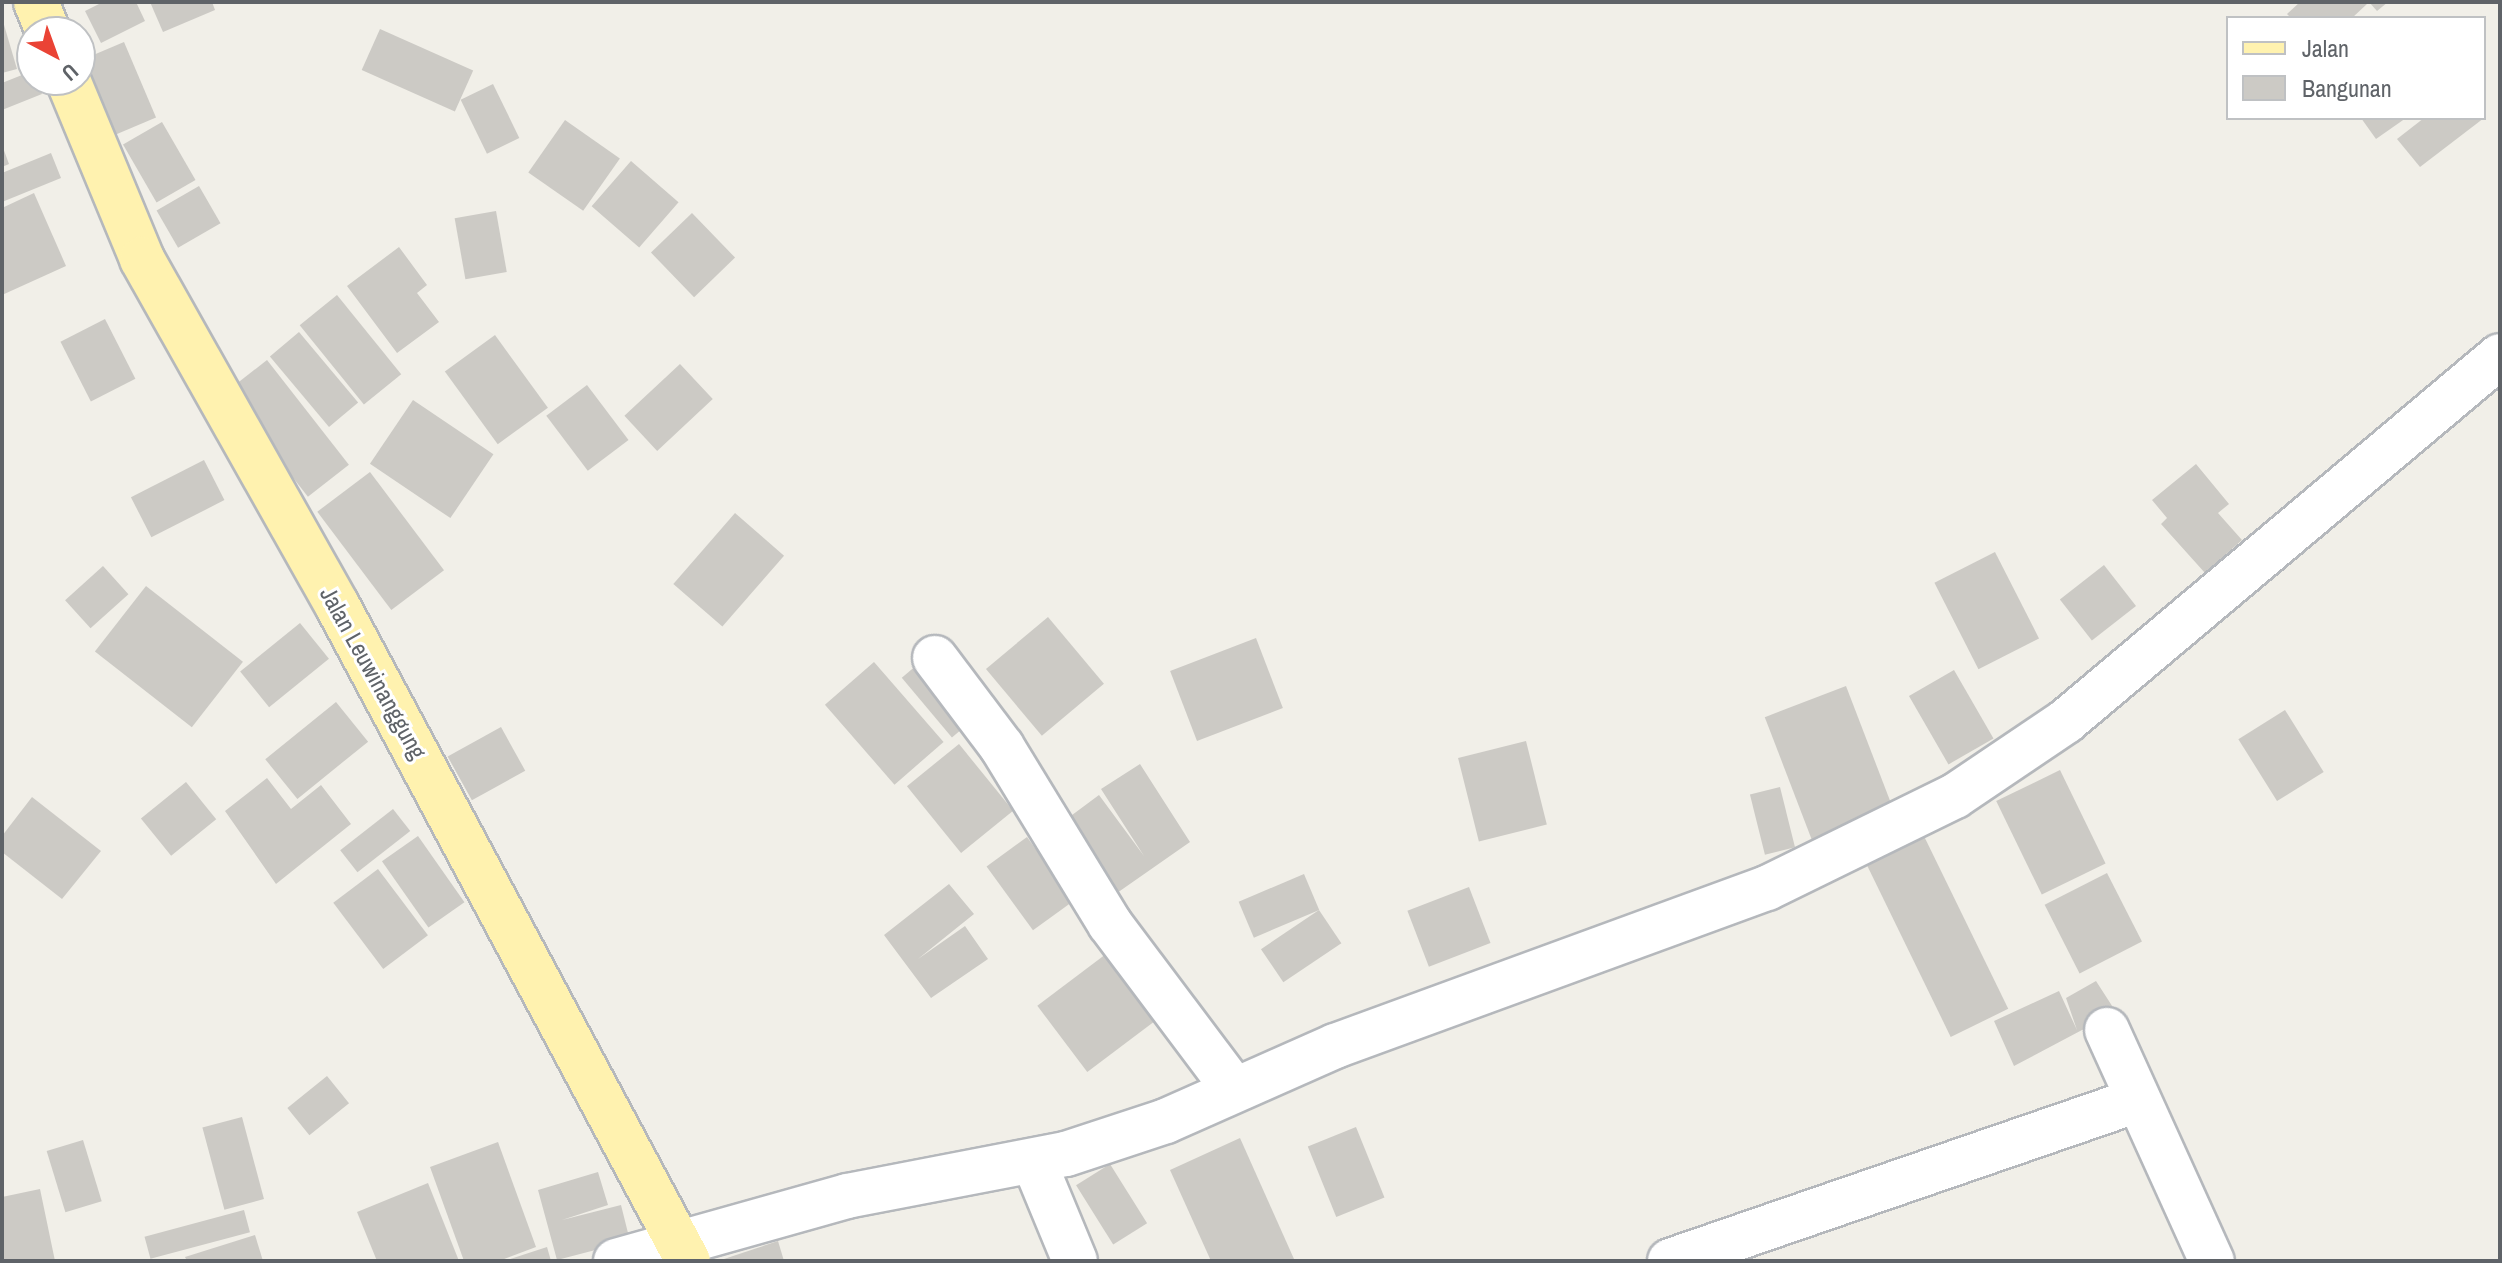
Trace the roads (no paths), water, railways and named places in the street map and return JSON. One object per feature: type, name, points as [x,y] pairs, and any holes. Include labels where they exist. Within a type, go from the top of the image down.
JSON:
[{"type":"main road","name":"Jalan Leuwinanggung","points":[[75,96],[142,259],[171,315],[337,605],[683,1251]]},
{"type":"street","points":[[616,1261],[683,1251],[847,1196],[1034,1162],[1166,1121],[1335,1046],[1767,888],[1955,796],[2066,721],[2500,356]]},
{"type":"street","points":[[935,658],[1002,747],[1110,924],[1234,1089]]},
{"type":"street","points":[[2107,1030],[2212,1261]]},
{"type":"street","points":[[1670,1261],[2137,1100]]},
{"type":"street","points":[[1034,1162],[1075,1261]]}]
